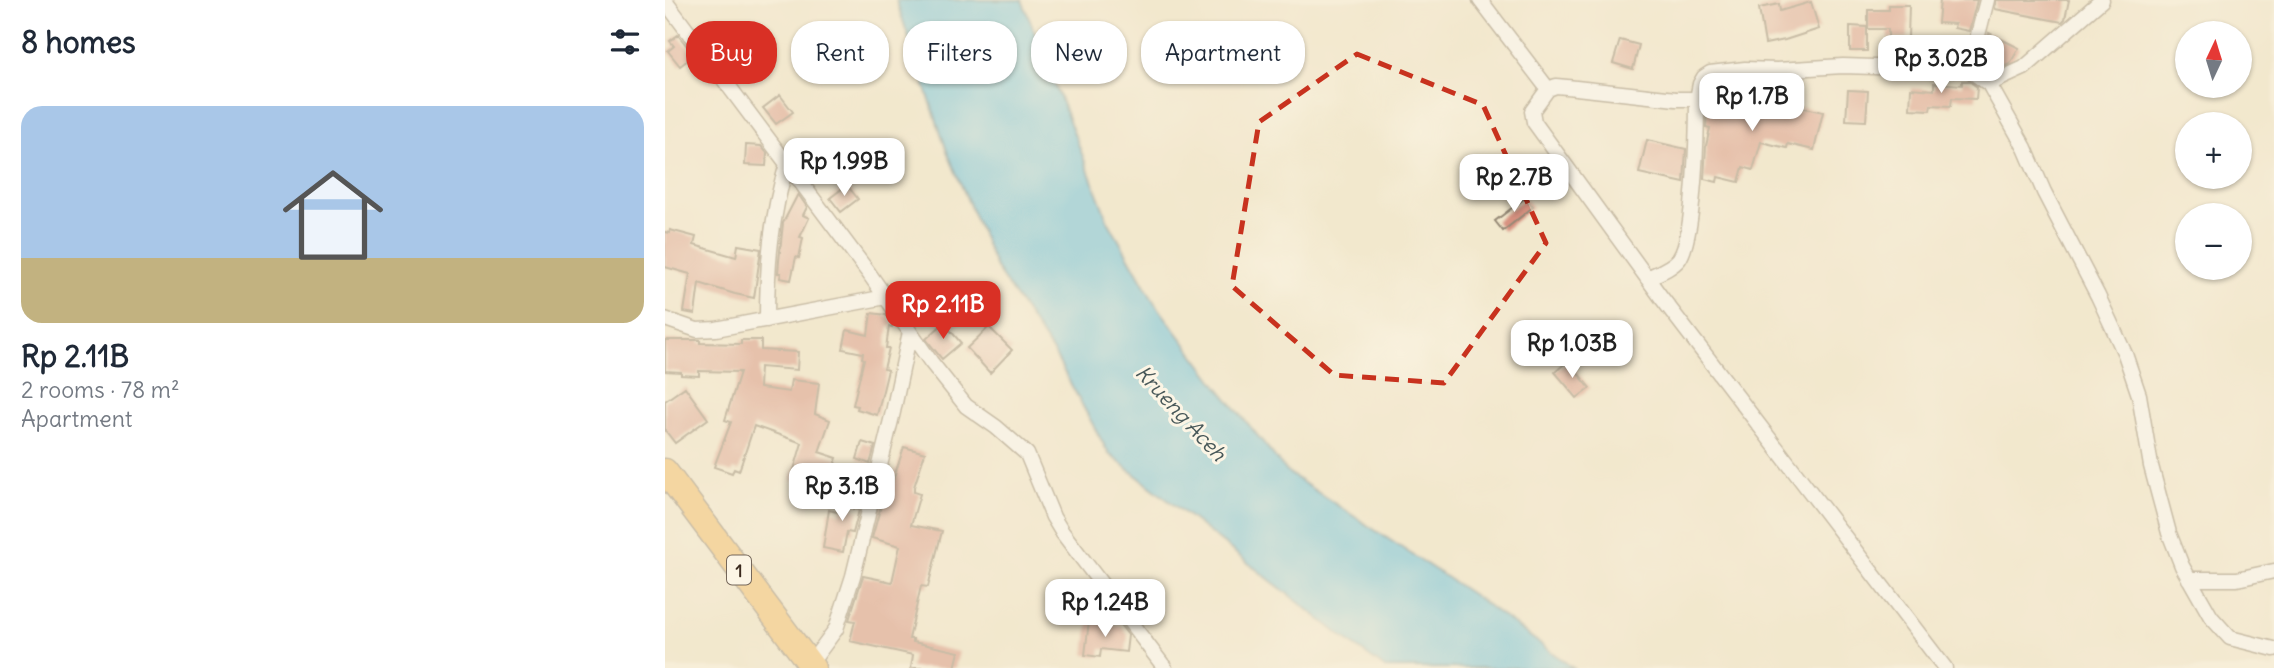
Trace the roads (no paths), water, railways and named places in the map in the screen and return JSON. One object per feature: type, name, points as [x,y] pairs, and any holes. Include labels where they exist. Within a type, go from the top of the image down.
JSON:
[{"type":"highway","name":"1","points":[[665,471],[811,666]]},
{"type":"street","points":[[1480,0],[1548,89]]},
{"type":"street","points":[[1969,70],[1987,0]]},
{"type":"street","points":[[1989,84],[2024,68],[2102,0]]},
{"type":"street","points":[[665,1],[931,362],[966,405],[996,426],[1027,454],[1062,533],[1165,668]]},
{"type":"street","points":[[1647,278],[1674,264],[1685,247],[1696,149],[1697,99],[1700,84],[1710,73],[1725,70],[1843,66],[1969,70],[1989,84],[2025,148],[2044,192],[2125,354],[2139,395],[2151,466],[2169,533],[2189,579],[2211,617],[2230,638],[2274,649]]},
{"type":"street","points":[[1697,99],[1567,87],[1548,89],[1532,111],[1534,122],[1647,278],[1945,668]]},
{"type":"street","points":[[767,320],[769,260],[776,202],[787,164]]},
{"type":"street","points":[[665,319],[697,330],[716,329],[886,298]]},
{"type":"street","points":[[811,666],[836,629],[853,576],[910,332]]},
{"type":"street","points":[[2189,579],[2237,579],[2274,571]]},
{"type":"water","name":"Krueng Aceh","points":[[896,0],[1022,0],[1031,23],[1031,84],[1055,84],[1108,221],[1154,302],[1287,472],[1479,599],[1573,668],[1385,668],[1109,454],[1055,355],[996,268],[947,151],[924,84],[1017,84],[1017,21],[903,21]]}]
